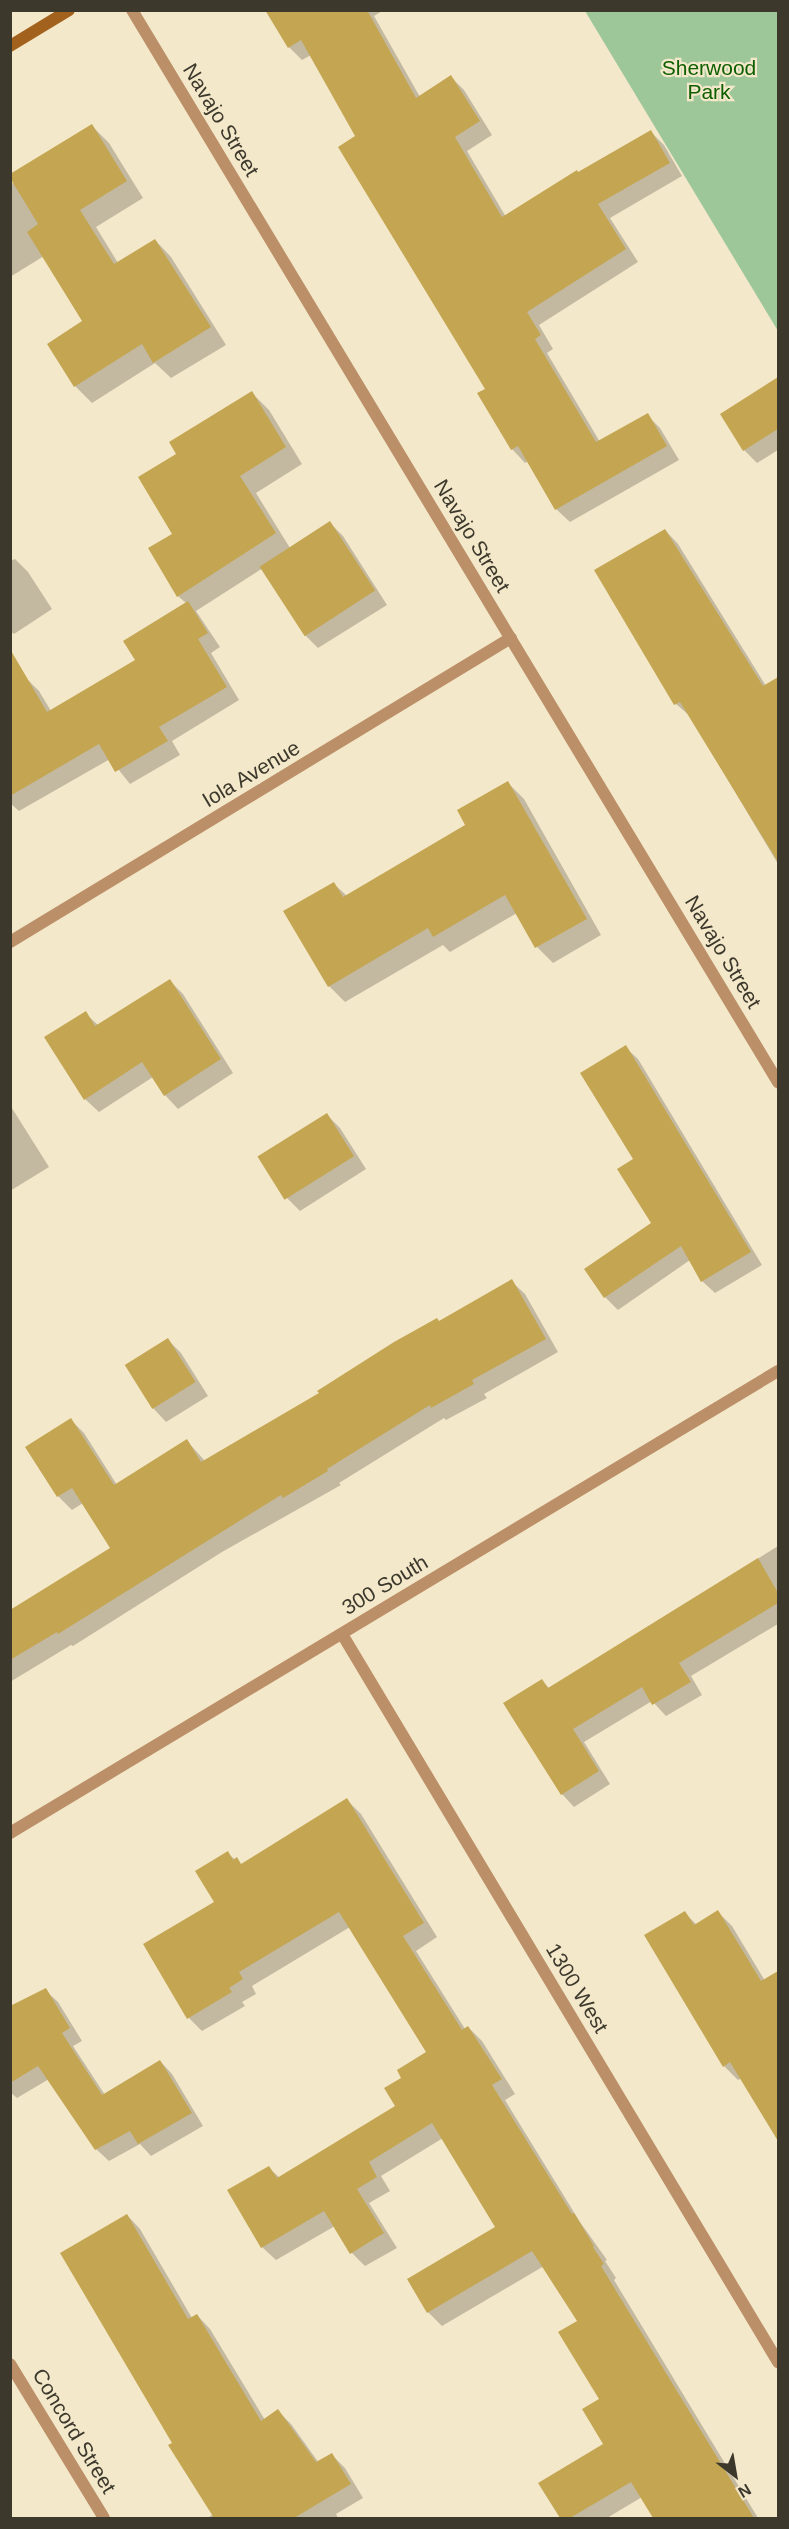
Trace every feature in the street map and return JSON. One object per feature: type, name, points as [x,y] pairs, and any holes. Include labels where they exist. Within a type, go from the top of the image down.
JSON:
[{"type":"main road","points":[[10,46],[69,10]]},
{"type":"street","name":"Navajo Street","points":[[132,10],[778,1082]]},
{"type":"street","name":"Iola Avenue","points":[[10,942],[511,638]]},
{"type":"street","name":"300 South","points":[[10,1833],[778,1371]]},
{"type":"street","name":"1300 West","points":[[342,1634],[778,2362]]},
{"type":"street","name":"Concord Street","points":[[10,2364],[104,2518]]},
{"type":"green space","name":"Sherwood Park","points":[[585,11],[778,11],[778,331]]},
{"type":"building","points":[[265,10],[367,10],[416,98],[451,75],[480,121],[455,137],[502,217],[577,170],[578,172],[651,130],[670,163],[598,204],[626,249],[527,312],[541,335],[535,339],[596,442],[648,413],[667,446],[555,510],[518,446],[511,450],[477,393],[485,389],[338,147],[355,136],[301,40],[288,48]]},
{"type":"building","points":[[92,124],[127,181],[80,210],[114,264],[155,239],[211,327],[153,363],[142,344],[74,387],[47,344],[82,321],[27,232],[38,224],[10,178],[10,174]]},
{"type":"building","points":[[778,377],[778,429],[743,451],[720,414]]},
{"type":"building","points":[[252,391],[286,447],[240,476],[276,533],[177,597],[148,548],[172,534],[138,477],[176,454],[169,442]]},
{"type":"building","points":[[330,521],[375,591],[305,636],[260,567]]},
{"type":"building","points":[[665,529],[763,686],[778,677],[778,862],[680,702],[674,705],[594,570]]},
{"type":"building","points":[[188,601],[208,633],[198,639],[227,687],[159,727],[168,741],[115,772],[99,744],[10,796],[10,649],[47,712],[135,660],[123,641]]},
{"type":"building","points":[[508,781],[587,919],[535,948],[505,895],[433,937],[428,928],[328,987],[283,911],[334,882],[343,897],[465,825],[457,810]]},
{"type":"building","points":[[170,979],[221,1059],[164,1096],[142,1062],[84,1100],[44,1037],[86,1011],[95,1026]]},
{"type":"building","points":[[626,1045],[751,1252],[701,1282],[681,1246],[604,1298],[584,1269],[651,1223],[617,1169],[633,1159],[580,1073]]},
{"type":"building","points":[[327,1113],[354,1156],[284,1200],[257,1156]]},
{"type":"building","points":[[512,1279],[546,1339],[472,1380],[474,1384],[431,1408],[430,1405],[327,1469],[328,1471],[283,1498],[281,1495],[58,1634],[57,1632],[10,1660],[10,1610],[110,1548],[72,1488],[57,1497],[25,1447],[71,1418],[114,1485],[187,1439],[201,1462],[319,1393],[317,1391],[394,1342],[437,1318],[439,1321]]},
{"type":"building","points":[[168,1338],[196,1382],[152,1409],[125,1365]]},
{"type":"building","points":[[758,1558],[778,1593],[778,1603],[679,1663],[691,1682],[652,1705],[642,1687],[573,1729],[599,1771],[561,1795],[503,1703],[542,1679],[548,1688]]},
{"type":"building","points":[[347,1798],[424,1923],[403,1936],[462,2030],[468,2026],[502,2079],[492,2085],[594,2246],[604,2264],[601,2266],[754,2518],[653,2518],[631,2482],[570,2518],[560,2518],[538,2483],[603,2444],[582,2409],[599,2399],[558,2332],[577,2321],[532,2251],[427,2313],[407,2279],[495,2227],[432,2123],[369,2162],[377,2177],[357,2189],[384,2233],[350,2254],[324,2211],[261,2248],[227,2190],[269,2166],[277,2178],[395,2106],[384,2088],[401,2078],[397,2070],[426,2052],[339,1912],[239,1972],[243,1979],[229,1988],[232,1992],[187,2019],[143,1944],[214,1902],[195,1871],[228,1851],[233,1860],[237,1857],[241,1864]]},
{"type":"building","points":[[718,1910],[761,1981],[778,1971],[778,2141],[730,2062],[723,2067],[644,1935],[685,1911],[694,1925]]},
{"type":"building","points":[[46,1988],[70,2028],[62,2033],[102,2095],[160,2060],[192,2113],[138,2144],[130,2131],[95,2150],[38,2066],[10,2083],[10,2006]]},
{"type":"building","points":[[127,2214],[188,2319],[197,2314],[261,2421],[278,2409],[316,2462],[332,2453],[351,2484],[294,2518],[214,2518],[168,2445],[172,2443],[60,2253]]}]
